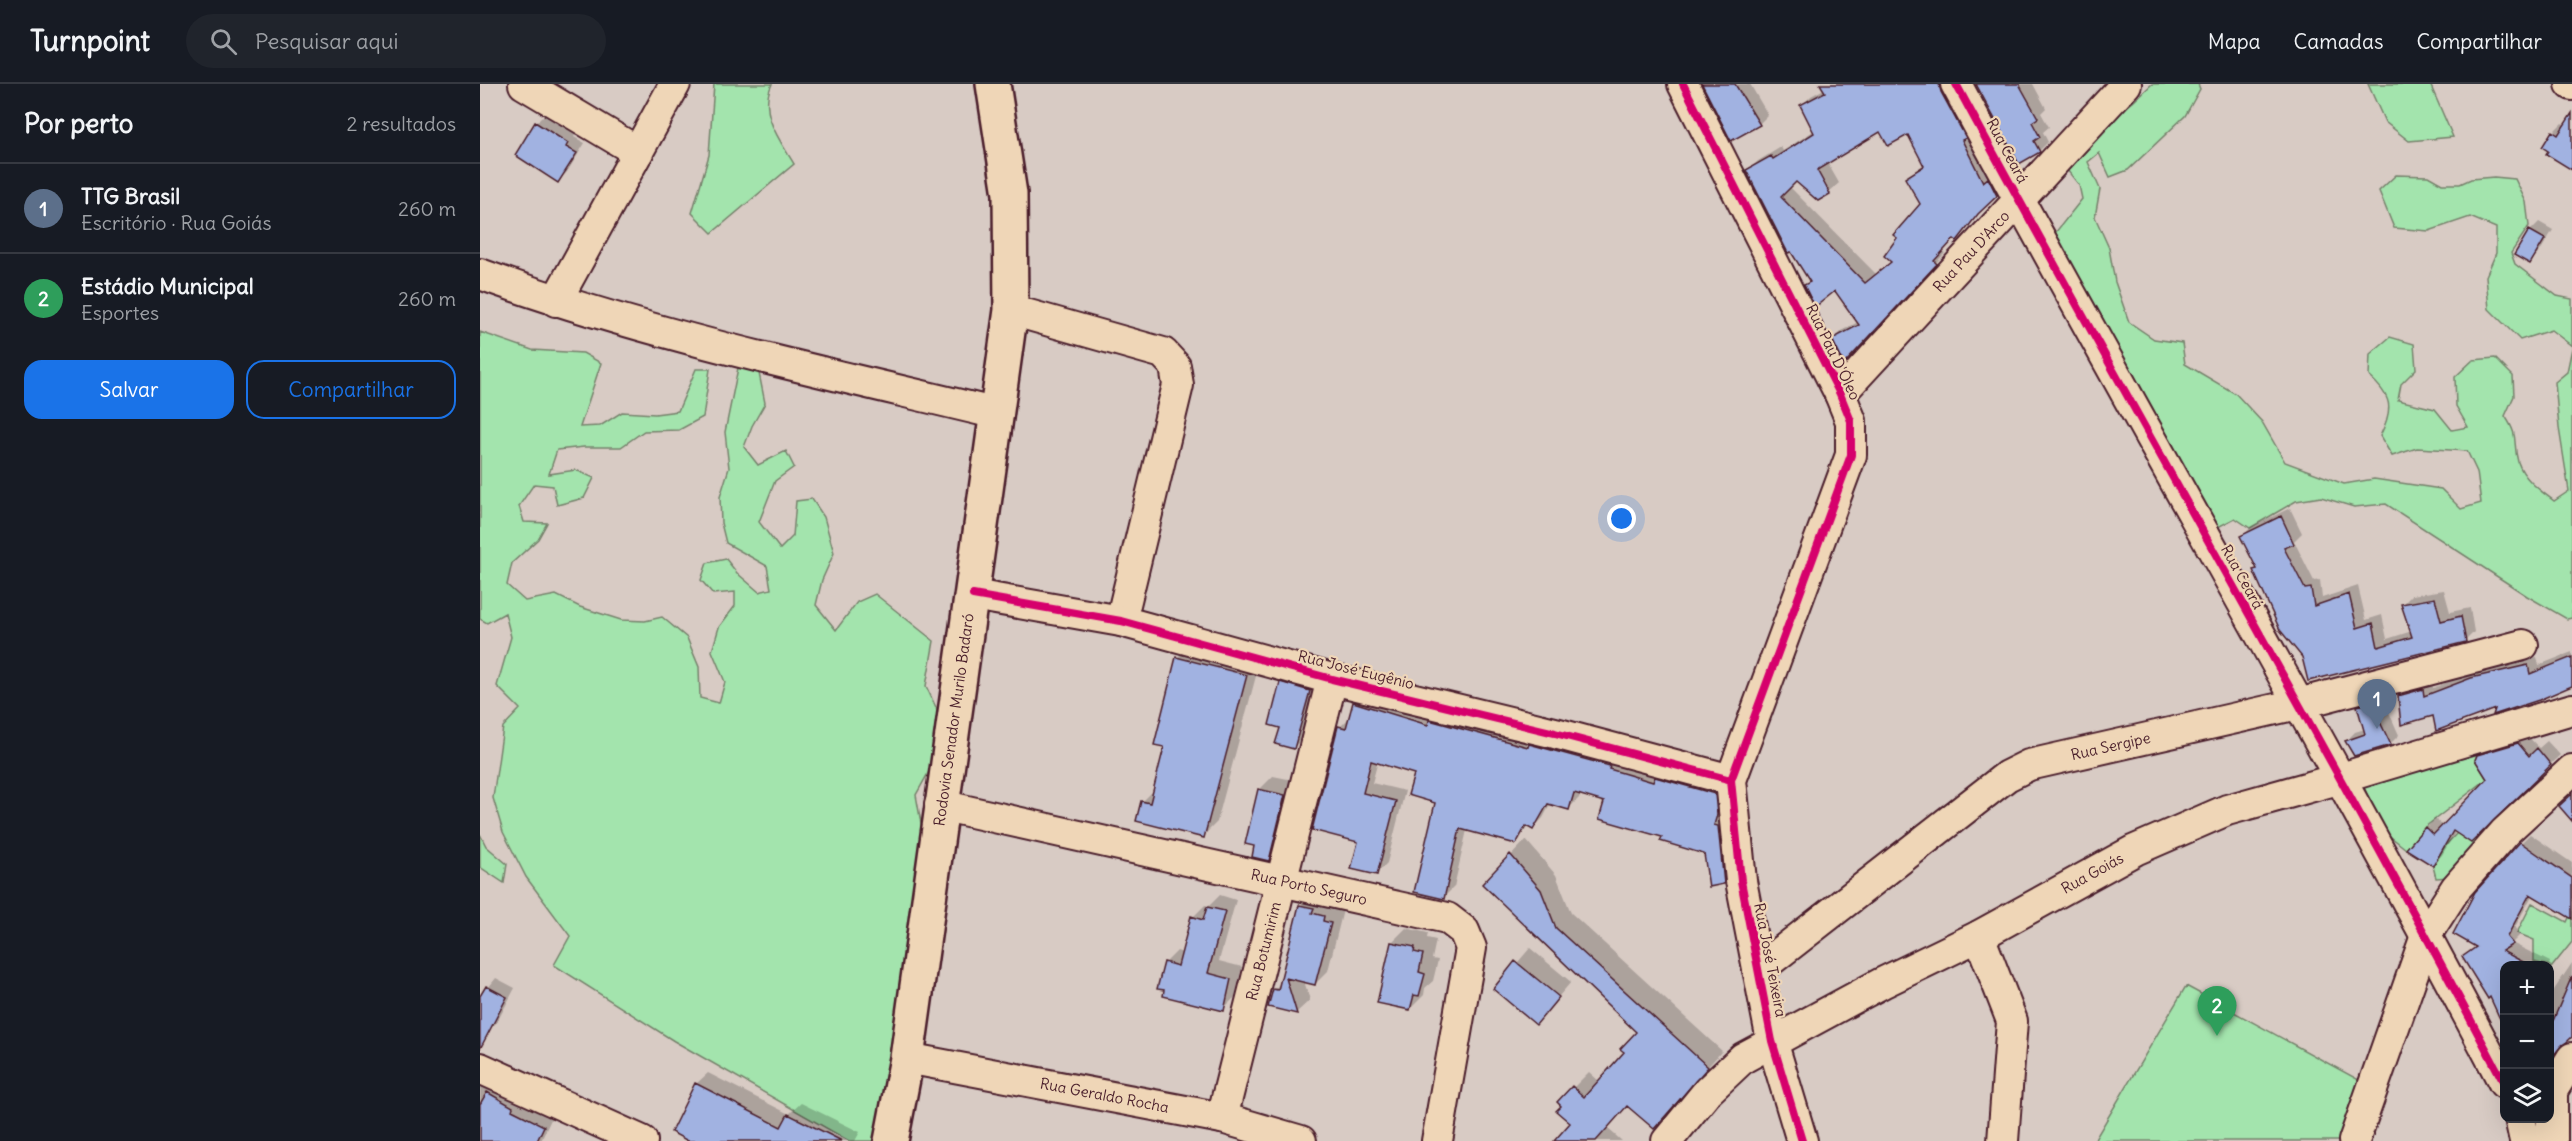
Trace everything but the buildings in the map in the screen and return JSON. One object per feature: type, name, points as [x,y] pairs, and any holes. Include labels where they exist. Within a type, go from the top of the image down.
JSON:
[{"type":"main road","name":"Rodovia Senador Murilo Badaró","points":[[891,1141],[907,1058],[940,805],[973,595],[1011,310],[1010,194],[993,84]]},
{"type":"street","points":[[524,84],[638,152]]},
{"type":"street","points":[[556,301],[675,84]]},
{"type":"street","name":"Rua Pau D'Óleo","points":[[1683,84],[1840,394],[1851,421],[1851,455],[1731,780]]},
{"type":"street","name":"Rua Ceará","points":[[1956,84],[2338,779],[2427,933],[2500,1073]]},
{"type":"street","name":"Rua Pau D'Arco","points":[[1840,394],[2126,84]]},
{"type":"street","points":[[480,274],[556,301],[675,335],[998,414]]},
{"type":"street","points":[[1011,310],[1163,352],[1174,366],[1178,385],[1121,621]]},
{"type":"street","name":"Rua José Eugênio","points":[[973,595],[1121,621],[1332,679],[1555,733],[1731,780]]},
{"type":"street","name":"Rua Sergipe","points":[[1758,970],[2007,776],[2022,768],[2054,758],[2298,704],[2523,645]]},
{"type":"street","name":"Rua Botumirim","points":[[1222,1118],[1332,679]]},
{"type":"street","name":"Rua Goiás","points":[[1667,1141],[1727,1071],[1743,1058],[1979,936],[2135,850],[2227,810],[2572,709]]},
{"type":"street","points":[[2354,1141],[2427,933],[2463,880],[2505,832],[2572,770]]},
{"type":"street","name":"Rua José Teixeira","points":[[1731,780],[1741,881],[1758,970],[1772,1041],[1802,1141]]},
{"type":"street","name":"Rua Porto Seguro","points":[[940,805],[1447,918],[1464,931],[1471,948],[1437,1141]]},
{"type":"street","points":[[1979,936],[2012,1021],[2003,1141]]},
{"type":"street","name":"Rua Geraldo Rocha","points":[[907,1058],[1222,1118],[1301,1141]]},
{"type":"street","points":[[2554,1087],[2572,1058]]},
{"type":"street","points":[[480,1068],[642,1141]]},
{"type":"street","points":[[2521,1123],[2525,1141]]},
{"type":"street","points":[[2552,1123],[2552,1141]]},
{"type":"green space","points":[[714,84],[772,84],[768,95],[769,116],[777,136],[794,164],[712,233],[692,213],[709,155]]},
{"type":"green space","points":[[2152,84],[2198,84],[2200,89],[2185,116],[2128,170],[2110,177],[2099,153],[2088,162],[2100,189],[2095,217],[2109,248],[2115,282],[2129,322],[2154,339],[2182,343],[2185,364],[2236,394],[2262,422],[2285,462],[2344,484],[2374,479],[2441,489],[2461,509],[2481,503],[2477,472],[2467,451],[2417,448],[2392,456],[2380,436],[2389,410],[2382,390],[2369,376],[2370,354],[2390,337],[2414,344],[2416,369],[2401,384],[2398,400],[2435,409],[2452,430],[2468,427],[2456,406],[2455,377],[2473,360],[2495,358],[2513,376],[2514,396],[2505,416],[2514,435],[2518,462],[2529,480],[2554,501],[2569,491],[2559,428],[2555,382],[2567,372],[2572,348],[2572,618],[2567,619],[2527,596],[2386,504],[2354,507],[2321,497],[2296,501],[2250,528],[2235,518],[2218,527],[2055,233],[2082,199],[2079,185],[2067,170],[2100,127]]},
{"type":"green space","points":[[2368,84],[2430,84],[2453,137],[2409,141],[2385,122]]},
{"type":"green space","points":[[2396,175],[2428,176],[2442,184],[2460,184],[2471,179],[2494,177],[2515,179],[2526,202],[2529,226],[2511,253],[2515,264],[2557,296],[2572,299],[2572,346],[2551,330],[2520,340],[2489,309],[2486,276],[2496,253],[2496,228],[2470,217],[2429,231],[2394,228],[2379,191]]},
{"type":"green space","points":[[480,332],[532,350],[583,353],[601,363],[580,427],[600,426],[622,412],[655,414],[678,411],[696,369],[710,369],[703,417],[679,430],[644,431],[621,447],[557,450],[549,474],[576,470],[594,478],[584,498],[557,505],[553,486],[534,484],[519,506],[524,522],[547,523],[538,539],[512,563],[507,585],[525,601],[556,595],[580,607],[621,620],[645,621],[662,617],[687,638],[699,667],[700,698],[719,703],[725,682],[712,651],[719,627],[735,606],[735,592],[713,594],[701,580],[707,563],[726,559],[737,573],[759,592],[771,589],[767,566],[726,543],[721,523],[720,497],[729,468],[725,432],[739,363],[758,368],[765,403],[752,426],[744,447],[758,465],[786,451],[794,467],[775,481],[759,522],[780,549],[793,536],[796,501],[812,499],[824,517],[834,553],[822,580],[816,605],[836,630],[857,602],[875,594],[934,641],[926,686],[941,718],[936,759],[916,795],[925,846],[878,1141],[849,1141],[674,1041],[554,965],[570,936],[526,877],[503,832],[493,798],[503,727],[520,709],[497,686],[511,637],[505,613],[487,623],[480,619]]},
{"type":"green space","points":[[2482,743],[2475,760],[2487,779],[2425,827],[2406,849],[2381,829],[2360,777]]},
{"type":"green space","points":[[2457,833],[2476,838],[2478,848],[2466,864],[2454,866],[2451,877],[2436,878],[2433,866],[2445,846]]},
{"type":"green space","points":[[480,834],[486,846],[507,864],[504,883],[480,867]]},
{"type":"green space","points":[[2532,903],[2567,922],[2572,911],[2572,942],[2554,964],[2554,961],[2534,961],[2534,940],[2517,933]]},
{"type":"green space","points":[[2186,986],[2370,1086],[2339,1141],[2094,1141]]},
{"type":"cycle path","points":[[1683,84],[1840,394],[1851,421],[1851,455],[1731,780],[1741,881],[1772,1041],[1802,1141]]},
{"type":"cycle path","points":[[1956,84],[2301,707],[2500,1075]]},
{"type":"cycle path","points":[[973,595],[1121,621],[1332,679],[1555,733],[1731,780]]},
{"type":"place","name":"TTG Brasil","points":[[2377,729]]},
{"type":"place","name":"Estádio Municipal","points":[[2217,1036]]}]
